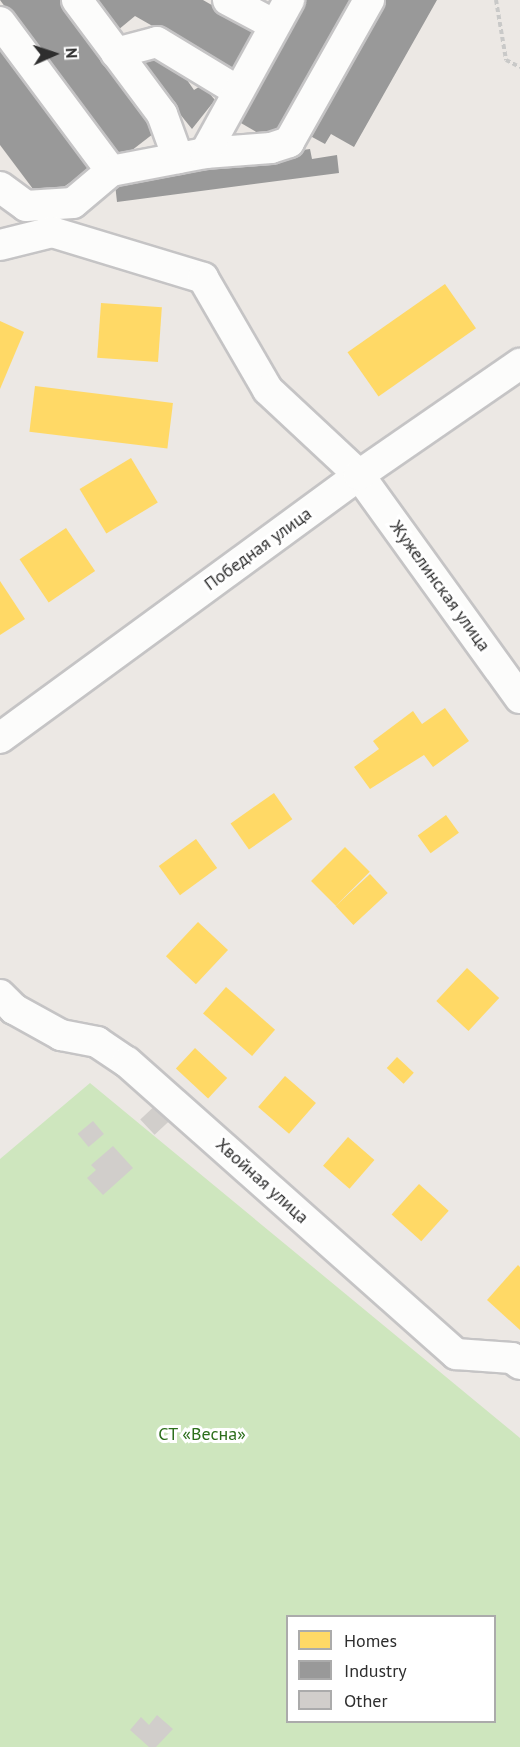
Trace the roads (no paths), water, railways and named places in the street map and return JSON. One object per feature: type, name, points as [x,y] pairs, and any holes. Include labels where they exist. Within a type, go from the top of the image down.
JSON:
[{"type":"street","points":[[77,0],[191,156]]},
{"type":"street","points":[[191,156],[238,90],[282,13],[228,0]]},
{"type":"street","points":[[0,187],[26,206],[73,203],[111,171],[191,156],[271,148],[289,142],[369,0]]},
{"type":"street","points":[[0,22],[111,171]]},
{"type":"street","points":[[116,53],[157,42],[238,90]]},
{"type":"street","name":"Жужелинская улица","points":[[0,245],[52,232],[203,278],[268,390],[359,475],[520,698]]},
{"type":"street","name":"Победная улица","points":[[0,738],[359,475],[520,364]]},
{"type":"street","name":"Хвойная улица","points":[[0,995],[14,1009],[61,1035],[97,1042],[120,1056],[456,1354],[512,1358],[520,1364]]},
{"type":"park label","name":"СТ «Весна»","points":[[202,1434]]}]
